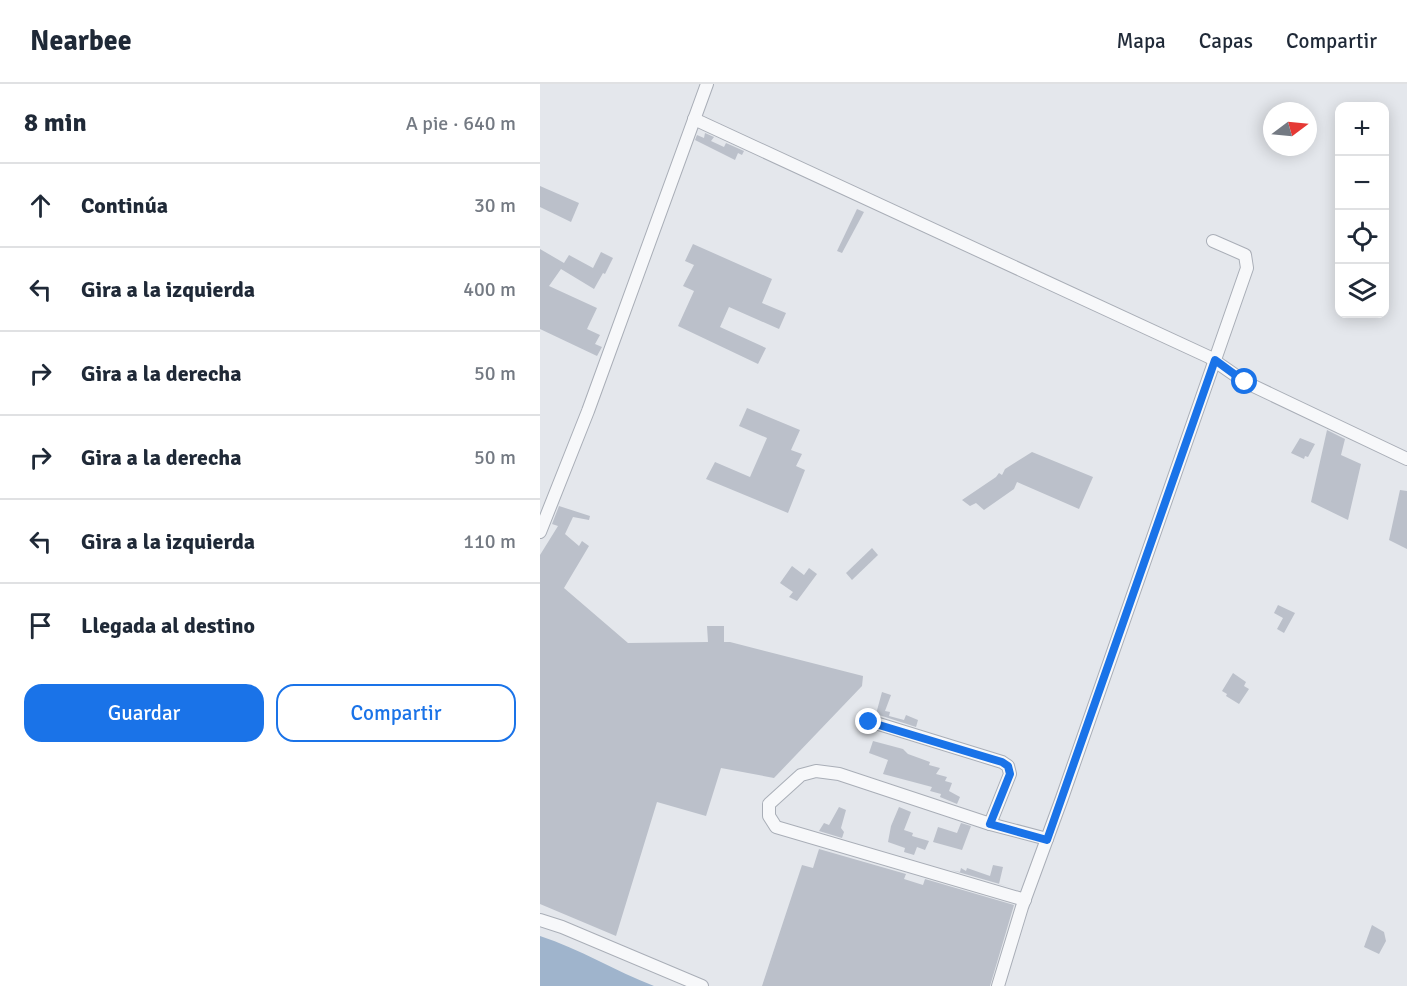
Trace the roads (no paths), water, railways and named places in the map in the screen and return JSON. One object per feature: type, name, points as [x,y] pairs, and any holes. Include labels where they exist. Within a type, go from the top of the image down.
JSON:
[{"type":"street","points":[[540,532],[588,411],[707,84]]},
{"type":"street","points":[[694,119],[1215,360],[1245,382],[1407,459]]},
{"type":"street","points":[[998,986],[1025,900],[1247,268],[1245,255],[1213,241]]},
{"type":"street","points":[[869,722],[1002,762],[1008,766],[1010,774],[990,824]]},
{"type":"street","points":[[1025,900],[776,827],[769,816],[769,804],[801,775],[816,771],[839,774],[990,824],[1047,840]]},
{"type":"street","points":[[540,920],[562,927],[702,986]]},
{"type":"water","points":[[540,936],[569,947],[654,986],[540,986]]}]
